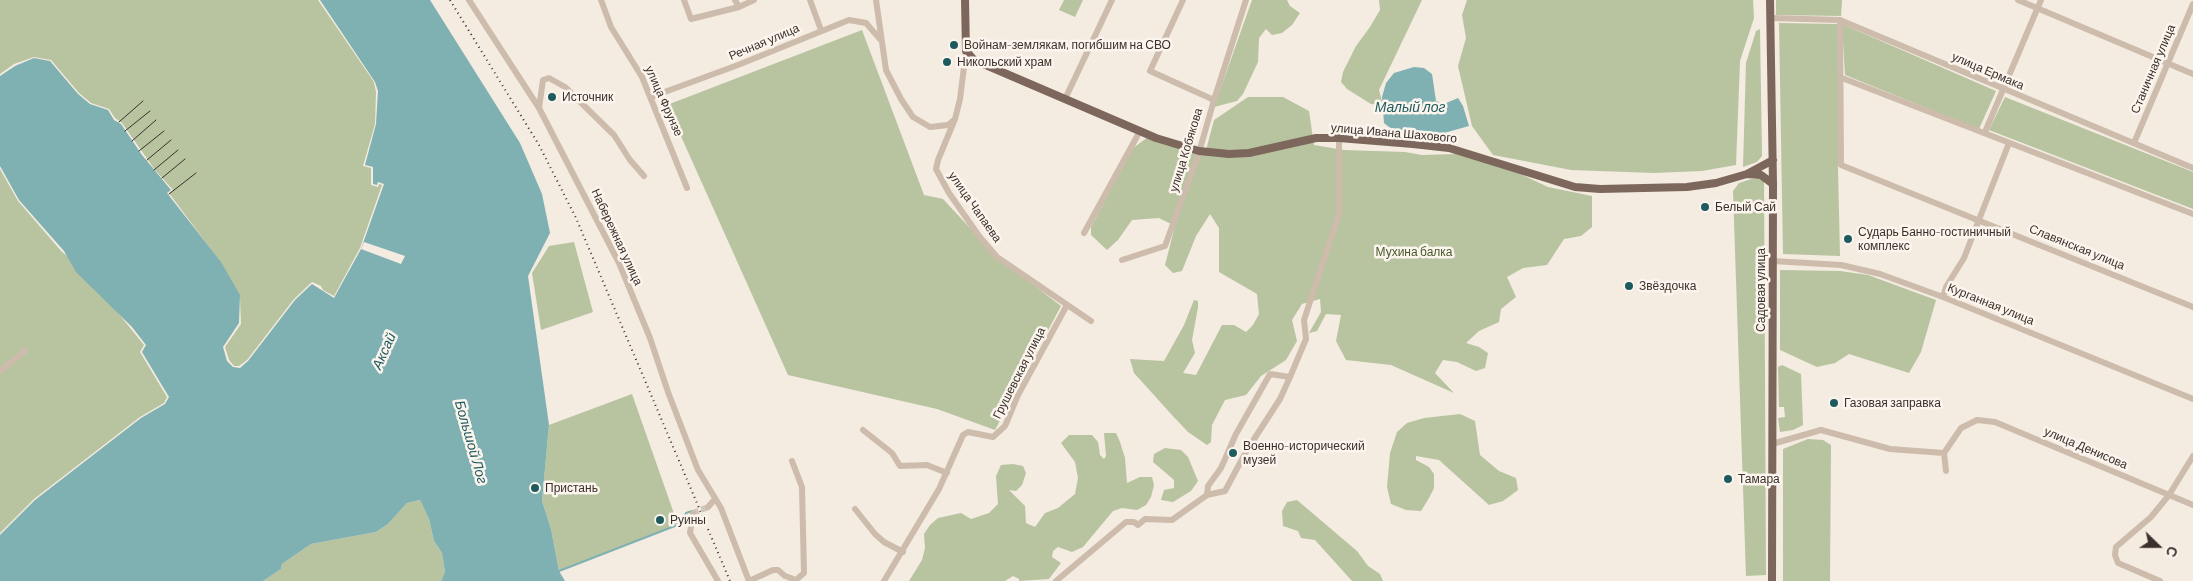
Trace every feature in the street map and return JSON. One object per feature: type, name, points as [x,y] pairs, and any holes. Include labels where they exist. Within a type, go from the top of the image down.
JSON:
[{"type":"main road","name":"улица Чапаева","points":[[965,0],[966,51]]},
{"type":"main road","name":"Садовая улица","points":[[1770,0],[1773,160],[1772,581]]},
{"type":"main road","name":"улица Ивана Шахового","points":[[966,51],[982,64],[1176,146],[1199,151],[1229,154],[1249,153],[1316,138],[1339,138],[1449,148],[1575,187],[1615,189],[1687,187],[1716,183],[1748,174],[1773,160]]},
{"type":"main road","points":[[1748,174],[1761,175],[1773,184]]},
{"type":"street","name":"Набережная улица","points":[[469,0],[539,108],[618,263],[650,338],[668,392],[698,470],[721,508],[749,581]]},
{"type":"street","name":"улица Фрунзе","points":[[601,0],[611,27],[642,77],[687,188]]},
{"type":"street","points":[[684,0],[691,19],[739,7],[754,0]]},
{"type":"street","points":[[735,0],[739,7]]},
{"type":"street","points":[[810,0],[821,30]]},
{"type":"street","points":[[876,0],[880,39],[886,70],[914,117],[930,126],[948,125],[955,119]]},
{"type":"street","points":[[1065,99],[1112,0]]},
{"type":"street","name":"улица Кобякова","points":[[1122,260],[1165,246],[1199,151],[1214,100],[1150,70],[1182,0]]},
{"type":"street","points":[[1214,100],[1246,0]]},
{"type":"street","points":[[2018,0],[2193,74]]},
{"type":"street","points":[[1985,132],[2041,0]]},
{"type":"street","name":"Станичная улица","points":[[2134,143],[2193,4]]},
{"type":"street","name":"улица Ермака","points":[[1770,18],[1840,20],[2193,168]]},
{"type":"street","name":"Речная улица","points":[[651,98],[850,20],[866,23],[880,39]]},
{"type":"street","points":[[1840,20],[1842,78],[2193,214]]},
{"type":"street","name":"улица Чапаева","points":[[966,51],[963,83],[955,119],[936,169],[949,193],[979,236],[998,257],[1091,322]]},
{"type":"street","points":[[539,108],[543,80],[549,78],[566,87],[614,135],[630,160],[644,176]]},
{"type":"street","name":"Славянская улица","points":[[1842,78],[1841,165],[2193,307]]},
{"type":"street","points":[[1084,233],[1140,131]]},
{"type":"street","points":[[1056,581],[1126,522],[1138,524],[1145,519],[1172,520],[1207,494],[1225,491],[1247,450],[1280,399],[1306,339],[1304,320],[1339,214],[1339,138]]},
{"type":"street","points":[[1943,297],[1964,258],[2009,143]]},
{"type":"street","name":"Курганная улица","points":[[1773,261],[1841,265],[1880,274],[1943,297],[2193,399]]},
{"type":"street","name":"Грушевская улица","points":[[884,581],[903,552],[947,473],[963,434],[968,432],[993,437],[1002,431],[1034,365],[1067,305]]},
{"type":"street","points":[[0,371],[25,351]]},
{"type":"street","points":[[1207,494],[1208,486],[1221,468],[1236,434],[1270,374],[1290,377]]},
{"type":"street","name":"улица Денисова","points":[[1944,453],[1960,428],[1977,420],[1995,422],[2193,505]]},
{"type":"street","points":[[864,430],[892,453],[900,466],[927,465],[947,473]]},
{"type":"street","points":[[1772,444],[1821,430],[1890,449],[1944,453],[1946,471]]},
{"type":"street","points":[[2160,581],[2118,563],[2115,555],[2116,547],[2151,517],[2169,495],[2193,456]]},
{"type":"street","points":[[749,581],[772,570],[778,570],[785,576],[796,580],[804,573],[802,487],[792,461]]},
{"type":"street","points":[[708,507],[715,499]]},
{"type":"street","points":[[855,509],[875,534],[884,542],[903,552]]},
{"type":"street","points":[[693,513],[690,533],[718,581]]},
{"type":"green space","points":[[0,0],[318,0],[374,82],[376,92],[375,124],[363,166],[371,168],[371,185],[378,187],[379,184],[382,185],[360,248],[334,296],[312,282],[294,299],[247,360],[239,366],[234,366],[229,360],[225,347],[241,324],[240,298],[221,263],[169,193],[173,190],[155,170],[122,123],[115,118],[109,109],[91,103],[79,93],[51,60],[34,57],[14,64],[0,74]]},
{"type":"green space","points":[[1064,0],[1083,0],[1075,17],[1059,10]]},
{"type":"green space","points":[[1252,0],[1287,0],[1290,6],[1300,13],[1292,25],[1282,33],[1272,35],[1266,29],[1259,38],[1258,62],[1243,94],[1237,101],[1214,107]]},
{"type":"green space","points":[[1379,0],[1422,0],[1379,90],[1383,105],[1371,104],[1347,89],[1341,82],[1343,72],[1356,46],[1380,10]]},
{"type":"green space","points":[[1467,0],[1753,0],[1754,18],[1740,61],[1736,165],[1702,171],[1654,173],[1571,170],[1493,155],[1472,126],[1458,66],[1466,38],[1462,15]]},
{"type":"green space","points":[[1776,0],[1842,0],[1841,16],[1776,15]]},
{"type":"green space","points":[[1779,23],[1837,24],[1840,256],[1783,254]]},
{"type":"green space","points":[[1842,24],[1996,91],[1979,129],[1845,75]]},
{"type":"green space","points":[[1760,29],[1762,156],[1757,162],[1743,167],[1746,63],[1756,31]]},
{"type":"green space","points":[[862,30],[924,195],[943,199],[997,257],[1061,306],[995,430],[937,409],[788,375],[667,105]]},
{"type":"green space","name":"Мухина балка","points":[[1248,97],[1283,97],[1309,111],[1314,145],[1344,150],[1405,152],[1422,155],[1455,154],[1491,160],[1548,187],[1592,196],[1592,227],[1581,236],[1564,239],[1547,265],[1523,268],[1507,277],[1516,297],[1501,309],[1499,322],[1479,331],[1466,343],[1479,347],[1488,353],[1485,368],[1476,371],[1457,362],[1443,360],[1435,373],[1454,393],[1391,365],[1346,360],[1336,341],[1341,315],[1326,314],[1317,331],[1309,333],[1321,312],[1320,299],[1302,304],[1292,320],[1297,341],[1286,360],[1261,376],[1246,395],[1225,400],[1212,425],[1211,442],[1207,445],[1188,432],[1134,373],[1130,359],[1164,361],[1184,325],[1194,300],[1198,301],[1192,340],[1195,353],[1183,373],[1196,375],[1222,325],[1234,325],[1246,332],[1253,325],[1259,314],[1257,294],[1219,272],[1219,228],[1210,214],[1196,236],[1182,271],[1173,273],[1165,265],[1175,226],[1159,218],[1132,220],[1118,240],[1107,250],[1091,235],[1091,227],[1132,149],[1148,137],[1205,154],[1214,120]]},
{"type":"green space","points":[[2005,97],[2193,172],[2193,209],[1989,130]]},
{"type":"green space","points":[[0,169],[18,201],[62,252],[80,266],[144,345],[140,352],[167,397],[164,403],[140,417],[34,499],[0,533]]},
{"type":"green space","points":[[1764,178],[1766,575],[1746,576],[1733,191],[1739,183],[1751,179]]},
{"type":"green space","points":[[574,242],[593,312],[541,330],[532,273],[549,246]]},
{"type":"green space","points":[[1780,270],[1840,271],[1868,275],[1936,300],[1921,352],[1909,373],[1849,354],[1835,363],[1817,367],[1780,350]]},
{"type":"green space","points":[[1782,365],[1801,374],[1803,425],[1793,430],[1780,432],[1778,418],[1785,417],[1784,407],[1779,407],[1778,367]]},
{"type":"green space","points":[[632,394],[678,525],[559,571],[551,529],[542,501],[549,425]]},
{"type":"green space","points":[[1460,414],[1475,421],[1480,455],[1499,471],[1516,478],[1518,490],[1503,501],[1489,505],[1439,460],[1416,456],[1416,460],[1429,467],[1434,474],[1434,488],[1429,498],[1421,511],[1406,510],[1391,504],[1387,487],[1390,453],[1397,432],[1407,423],[1424,418]]},
{"type":"green space","points":[[1104,433],[1116,433],[1125,458],[1127,483],[1140,477],[1152,477],[1154,485],[1151,497],[1146,505],[1137,510],[1122,508],[1113,511],[1083,547],[1072,552],[1058,547],[1053,551],[1052,557],[1061,563],[1049,579],[1019,581],[1019,579],[1013,576],[1005,581],[909,581],[922,560],[925,548],[924,534],[938,518],[961,513],[971,519],[989,513],[998,504],[996,476],[1001,465],[1013,464],[1023,466],[1026,473],[1022,485],[1016,491],[1009,490],[1025,506],[1026,523],[1035,527],[1045,513],[1058,508],[1075,494],[1078,478],[1075,462],[1061,443],[1069,435],[1092,435],[1098,442],[1100,455],[1104,459],[1106,456]]},
{"type":"green space","points":[[1808,439],[1823,440],[1831,445],[1830,581],[1783,581],[1783,449]]},
{"type":"green space","points":[[1165,448],[1181,450],[1188,457],[1198,481],[1191,491],[1173,502],[1161,500],[1164,490],[1174,488],[1174,480],[1153,462],[1154,454]]},
{"type":"green space","points":[[420,500],[429,519],[434,541],[442,553],[445,572],[441,581],[263,581],[281,569],[282,564],[311,544],[376,532],[388,524],[407,503]]},
{"type":"green space","points":[[1297,500],[1357,551],[1368,566],[1380,574],[1383,581],[1352,581],[1315,540],[1301,538],[1298,531],[1283,526],[1282,511],[1287,502]]},
{"type":"water","points":[[320,0],[430,0],[520,143],[542,194],[550,233],[528,276],[549,425],[542,501],[551,529],[559,571],[565,581],[441,581],[445,572],[442,553],[434,541],[429,519],[420,500],[407,503],[388,524],[376,532],[311,544],[282,564],[281,569],[263,581],[0,581],[0,535],[35,500],[141,418],[165,404],[169,397],[142,352],[146,345],[132,327],[76,272],[64,251],[19,200],[0,166],[0,76],[15,66],[34,58],[50,61],[78,94],[90,104],[108,110],[114,120],[121,124],[142,155],[171,190],[167,193],[221,262],[240,295],[239,323],[223,347],[227,361],[233,367],[240,368],[248,361],[295,300],[312,284],[334,298],[361,249],[384,184],[378,182],[377,185],[373,184],[373,167],[365,165],[376,124],[378,91],[375,82]]},
{"type":"water","name":"Малый лог","points":[[1414,67],[1424,68],[1432,74],[1436,101],[1444,104],[1458,98],[1463,106],[1469,126],[1426,138],[1398,134],[1384,123],[1382,97],[1386,83],[1394,73]]},
{"type":"pier","points":[[364,242],[405,256],[401,264],[361,249]]},
{"type":"waterway","points":[[559,571],[680,524],[686,513],[692,511]]},
{"type":"tunnel","points":[[693,513],[708,507]]},
{"type":"tram line","points":[[119,122],[143,101]]},
{"type":"tram line","points":[[125,131],[150,111]]},
{"type":"tram line","points":[[132,141],[156,120]]},
{"type":"tram line","points":[[139,151],[164,131]]},
{"type":"tram line","points":[[147,160],[171,140]]},
{"type":"tram line","points":[[154,170],[178,150]]},
{"type":"tram line","points":[[162,178],[185,159]]},
{"type":"tram line","points":[[169,194],[196,173]]},
{"type":"railway","points":[[450,0],[539,145],[576,218],[730,581]]},
{"type":"place","name":"Войнам-землякам, погибшим на СВО","points":[[954,45]]},
{"type":"place","name":"Никольский храм","points":[[947,62]]},
{"type":"place","name":"Источник","points":[[552,97]]},
{"type":"place","name":"Белый Сай","points":[[1705,207]]},
{"type":"place","name":"Сударь Банно-гостиничный комплекс","points":[[1848,239]]},
{"type":"place","name":"Звёздочка","points":[[1629,286]]},
{"type":"place","name":"Газовая заправка","points":[[1834,403]]},
{"type":"place","name":"Военно-исторический музей","points":[[1233,453]]},
{"type":"place","name":"Тамара","points":[[1728,479]]},
{"type":"place","name":"Пристань","points":[[535,488]]},
{"type":"place","name":"Руины","points":[[660,520]]},
{"type":"water label","name":"Аксай","points":[[384,351]]},
{"type":"water label","name":"Большой Лог","points":[[471,442]]}]
